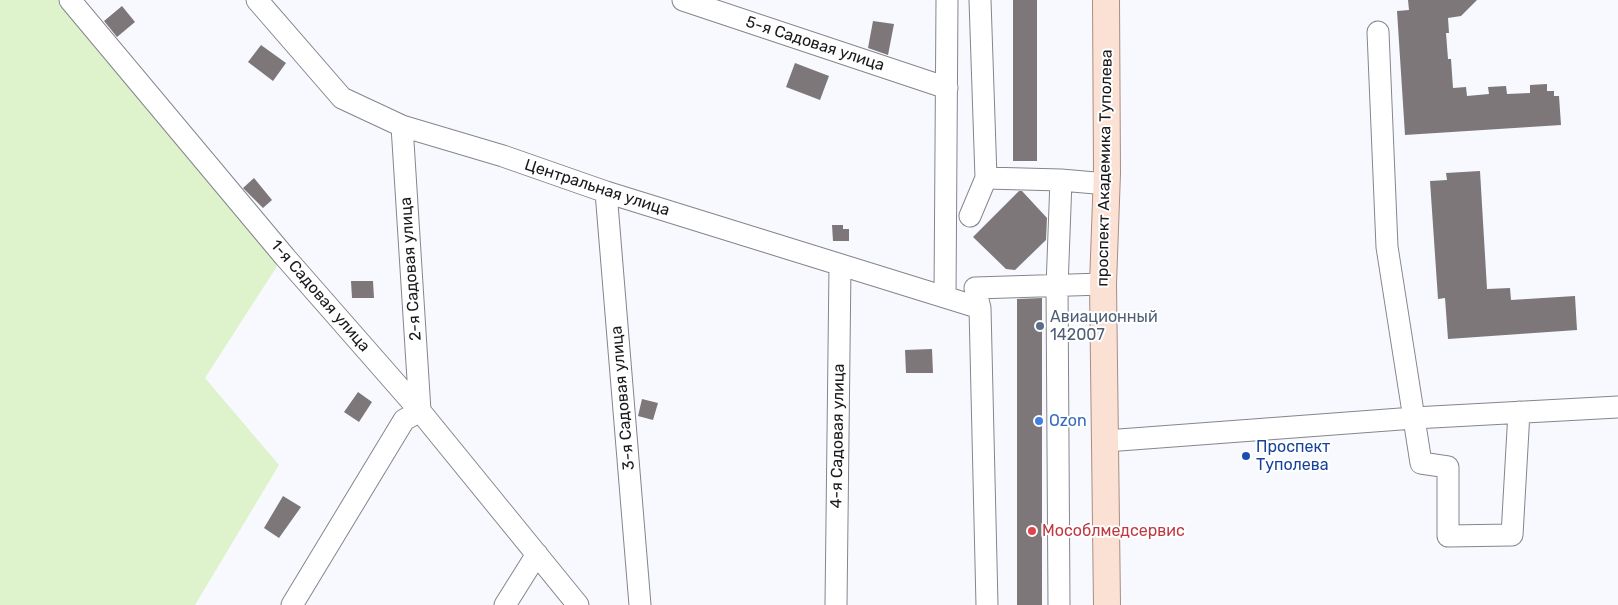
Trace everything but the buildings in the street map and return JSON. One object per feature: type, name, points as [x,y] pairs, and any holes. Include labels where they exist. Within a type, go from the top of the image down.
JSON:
[{"type":"main road","name":"проспект Академика Туполева","points":[[1106,0],[1107,184],[1103,284],[1107,605]]},
{"type":"street","name":"1-я Садовая улица","points":[[70,0],[285,257],[420,411],[578,605]]},
{"type":"street","name":"Центральная улица","points":[[257,0],[342,98],[402,126],[503,156],[606,192],[840,266],[980,308]]},
{"type":"street","name":"5-я Садовая улица","points":[[683,0],[947,88]]},
{"type":"street","points":[[945,297],[947,0]]},
{"type":"street","points":[[970,216],[986,178],[980,0]]},
{"type":"street","points":[[1378,32],[1387,247],[1421,463],[1448,467],[1448,536],[1512,536],[1519,412]]},
{"type":"street","name":"2-я Садовая улица","points":[[402,126],[420,411]]},
{"type":"street","points":[[986,178],[1062,180],[1107,184]]},
{"type":"street","points":[[1059,605],[1057,287],[1062,180]]},
{"type":"street","name":"3-я Садовая улица","points":[[606,192],[640,605]]},
{"type":"street","name":"4-я Садовая улица","points":[[836,605],[840,266]]},
{"type":"street","points":[[987,605],[980,308],[975,288],[1057,287],[1103,284]]},
{"type":"street","points":[[1106,441],[1414,418],[1618,407]]},
{"type":"street","points":[[292,605],[404,420],[420,411]]},
{"type":"street","points":[[505,605],[537,554]]},
{"type":"green space","points":[[0,0],[66,0],[281,260],[205,378],[279,465],[195,605],[0,605]]},
{"type":"place","name":"Авиационный 142007","points":[[1040,326]]},
{"type":"place","name":"Ozon","points":[[1039,421]]},
{"type":"place","name":"Проспект Туполева","points":[[1246,456]]},
{"type":"place","name":"Мособлмедсервис","points":[[1032,531]]}]
